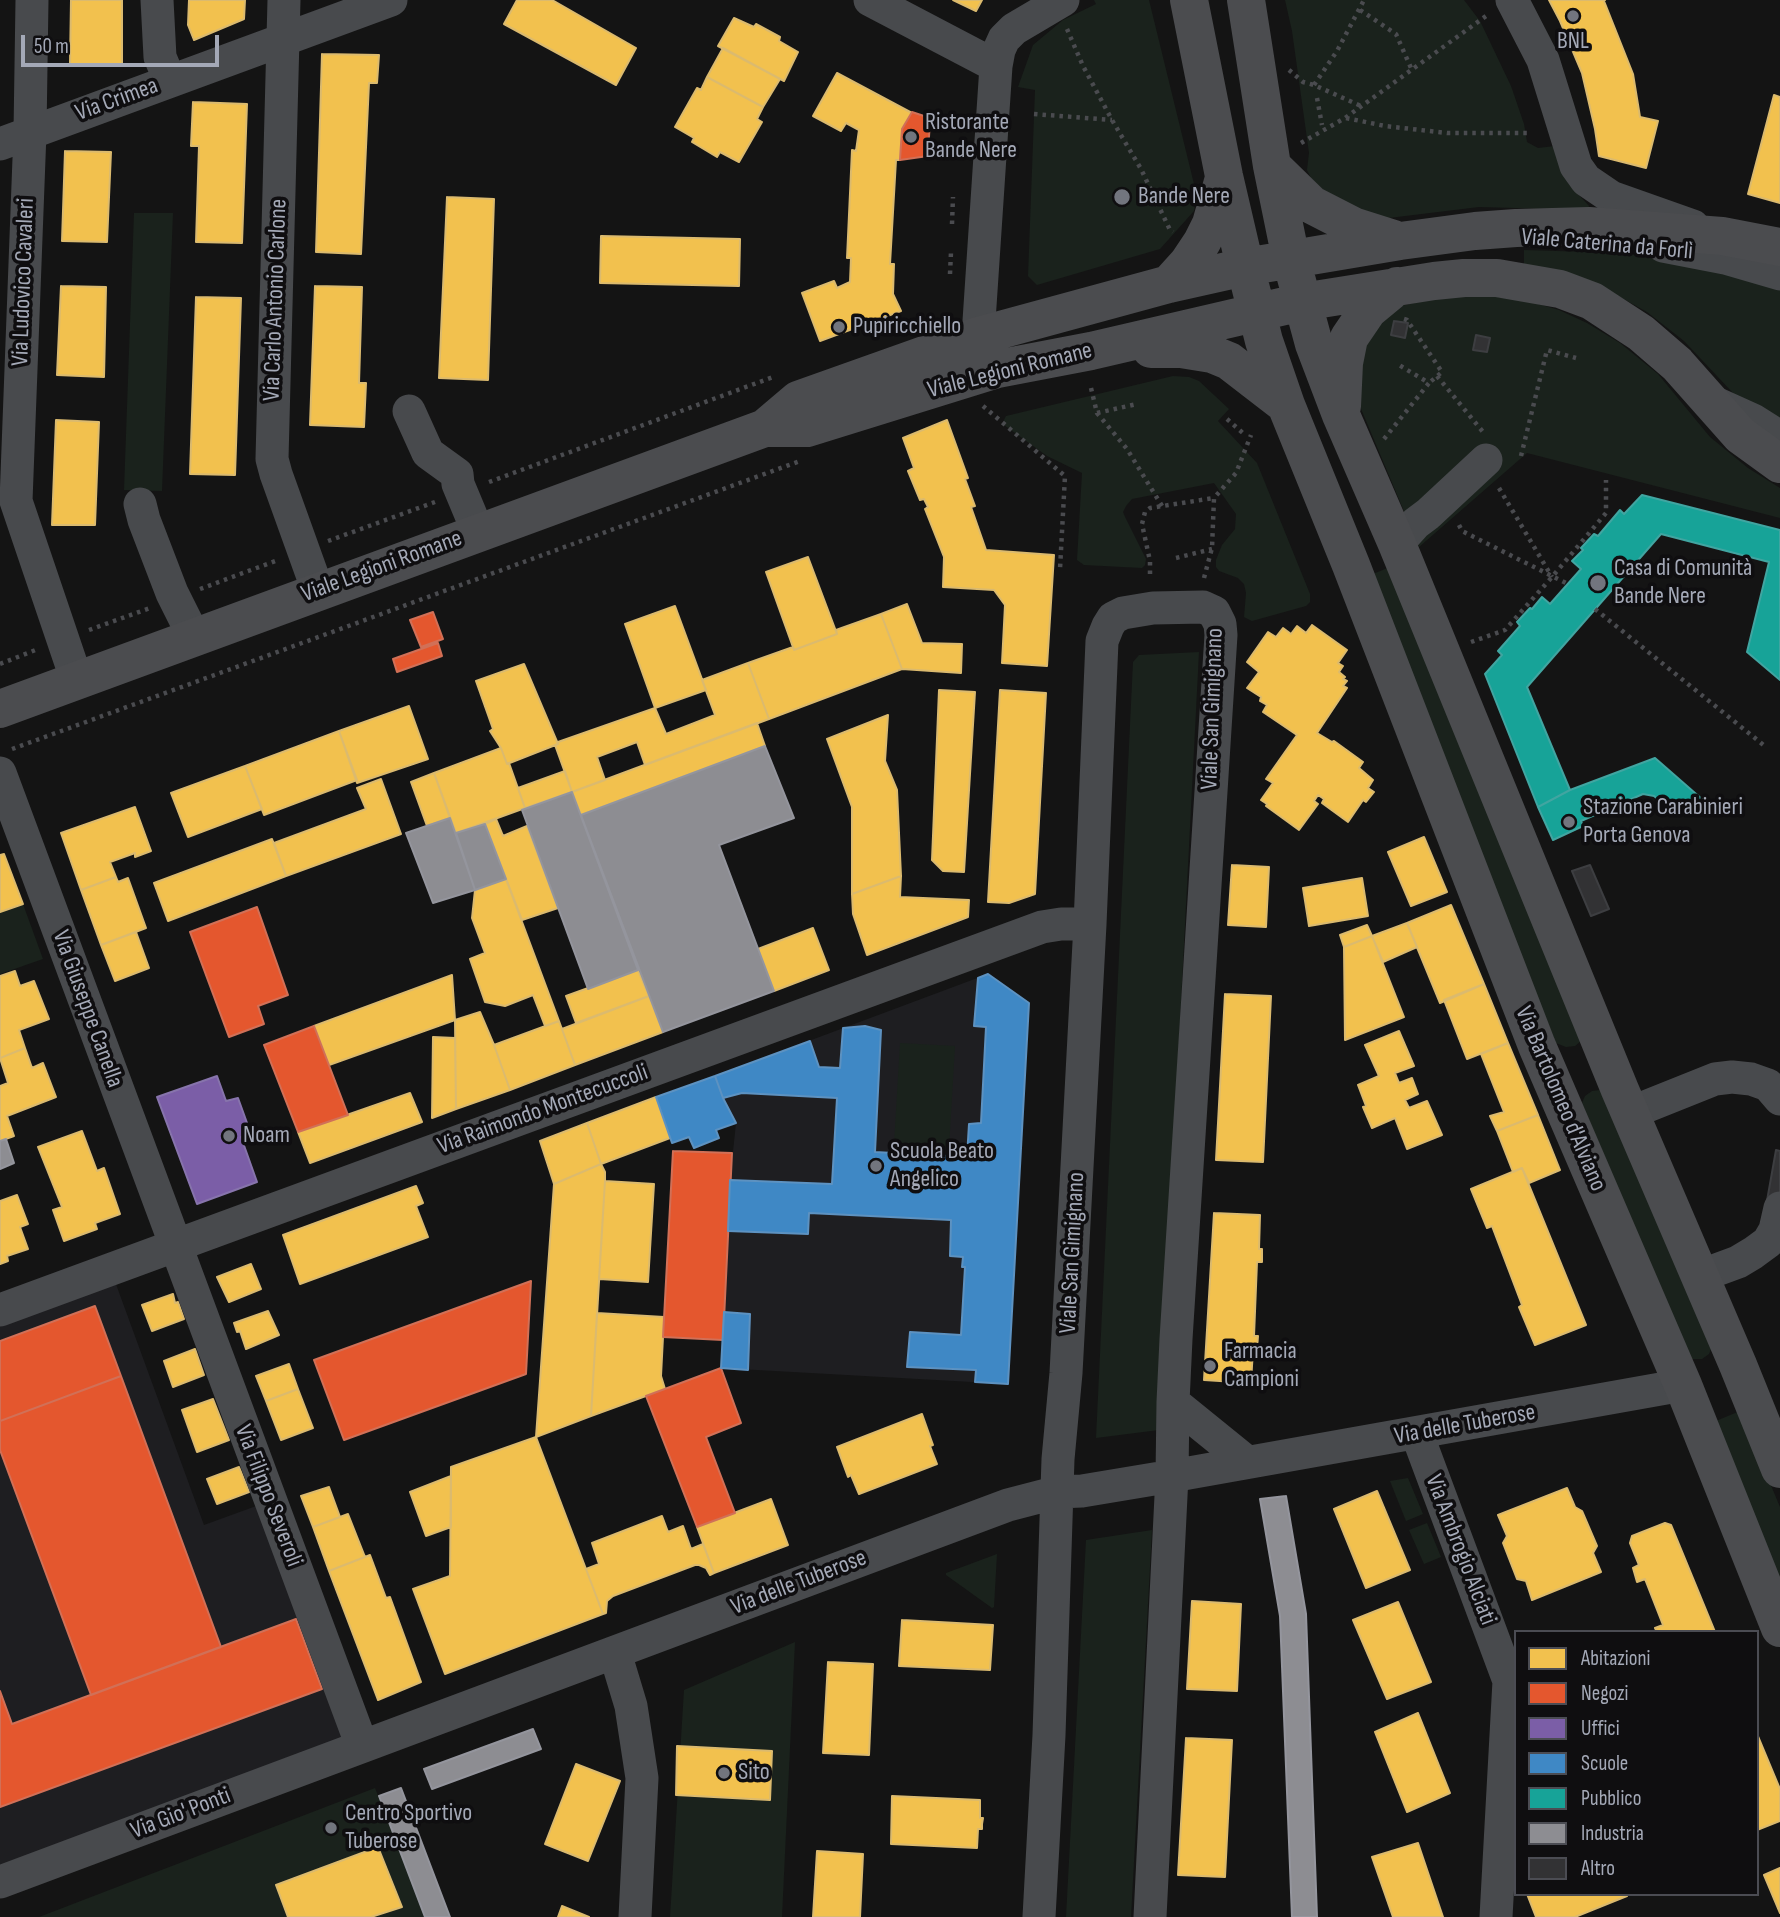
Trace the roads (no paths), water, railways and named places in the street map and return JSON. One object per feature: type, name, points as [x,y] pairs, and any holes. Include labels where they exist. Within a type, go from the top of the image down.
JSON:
[{"type":"main road","points":[[1245,0],[1286,155],[1301,196],[1321,211],[1353,226],[1400,241]]},
{"type":"main road","points":[[1187,4],[1256,312],[1286,405],[1352,565],[1372,564],[1384,558],[1397,544]]},
{"type":"main road","points":[[1286,155],[1291,259],[1314,344],[1630,1113],[1780,1469]]},
{"type":"main road","points":[[1169,284],[1202,243],[1211,224],[1224,176]]},
{"type":"main road","name":"Viale Caterina da Forlì","points":[[1169,284],[1245,267],[1400,241],[1516,228],[1589,226],[1722,236],[1780,247]]},
{"type":"main road","name":"Viale Caterina da Forlì","points":[[1302,302],[1397,302],[1464,278],[1497,278],[1560,289],[1592,301],[1641,333],[1677,364],[1740,435],[1780,464]]},
{"type":"main road","name":"Viale Legioni Romane","points":[[765,428],[798,400],[978,336],[1169,284]]},
{"type":"main road","name":"Viale Legioni Romane","points":[[0,709],[765,428],[807,428],[997,369],[1091,351],[1302,302]]},
{"type":"main road","points":[[1341,415],[1344,363],[1349,338],[1368,310],[1397,302]]},
{"type":"main road","points":[[1091,351],[1181,349],[1212,354],[1229,361],[1286,405]]},
{"type":"main road","points":[[1329,514],[1337,501],[1348,493],[1359,492],[1376,496]]},
{"type":"main road","name":"Via Bartolomeo d'Alviano","points":[[1352,565],[1550,1077],[1683,1385],[1780,1628]]},
{"type":"main road","points":[[1550,1077],[1606,1055]]},
{"type":"main road","points":[[1683,1385],[1738,1365]]},
{"type":"street","name":"Via Ludovico Cavaleri","points":[[32,0],[15,138],[16,501],[77,681]]},
{"type":"street","points":[[157,0],[160,57],[170,81]]},
{"type":"street","name":"Via Carlo Antonio Carlone","points":[[284,0],[272,459],[318,591]]},
{"type":"street","name":"Via Crimea","points":[[15,138],[391,0]]},
{"type":"street","points":[[870,0],[996,66]]},
{"type":"street","points":[[1499,8],[1543,60],[1572,157],[1586,180],[1611,197],[1722,236]]},
{"type":"street","points":[[978,336],[999,50],[1004,39],[1014,29],[1063,10]]},
{"type":"street","name":"Viale Caterina da Forlì","points":[[1475,231],[1499,237],[1653,244],[1686,249],[1780,274]]},
{"type":"street","name":"Viale Caterina da Forlì","points":[[1708,400],[1753,419],[1780,437]]},
{"type":"street","points":[[409,411],[428,453],[457,474],[458,484],[478,532]]},
{"type":"street","points":[[1397,544],[1416,523],[1490,461]]},
{"type":"street","points":[[140,504],[172,593],[194,637]]},
{"type":"street","name":"Viale San Gimignano","points":[[1039,1917],[1049,1735],[1058,1459],[1066,1373],[1102,640],[1113,618],[1123,613],[1153,608],[1203,607],[1214,612],[1220,624],[1173,1402],[1172,1476],[1150,1917]]},
{"type":"street","name":"Via Giuseppe Canella","points":[[0,773],[174,1245]]},
{"type":"street","name":"Via Raimondo Montecuccoli","points":[[0,1310],[1042,927],[1090,924]]},
{"type":"street","points":[[1630,1113],[1715,1079],[1732,1077],[1751,1079],[1768,1085],[1780,1099]]},
{"type":"street","points":[[1700,1276],[1738,1262],[1768,1242],[1775,1230],[1780,1208]]},
{"type":"street","name":"Via Filippo Severoli","points":[[174,1245],[362,1746]]},
{"type":"street","name":"Via delle Tuberose","points":[[362,1746],[995,1509],[1058,1492],[1083,1491],[1172,1476],[1683,1385]]},
{"type":"street","points":[[1173,1402],[1247,1462]]},
{"type":"street","name":"Via Ambrogio Alciati","points":[[1417,1434],[1510,1681],[1496,1917]]},
{"type":"street","points":[[615,1653],[631,1706],[642,1778],[635,1917]]},
{"type":"street","name":"Via Gio' Ponti","points":[[0,1882],[362,1746]]},
{"type":"place","name":"BNL","points":[[1573,16]]},
{"type":"place","name":"Ristorante Bande Nere","points":[[911,137]]},
{"type":"place","name":"Bande Nere","points":[[1122,197]]},
{"type":"place","name":"Pupiricchiello","points":[[839,327]]},
{"type":"place","name":"Casa di Comunità Bande Nere","points":[[1598,583]]},
{"type":"place","name":"Stazione Carabinieri Porta Genova","points":[[1569,822]]},
{"type":"place","name":"Noam","points":[[229,1136]]},
{"type":"place","name":"Scuola Beato Angelico","points":[[876,1166]]},
{"type":"place","name":"Farmacia Campioni","points":[[1210,1366]]},
{"type":"place","name":"Sito","points":[[724,1773]]},
{"type":"place","name":"Centro Sportivo Tuberose","points":[[331,1828]]}]
